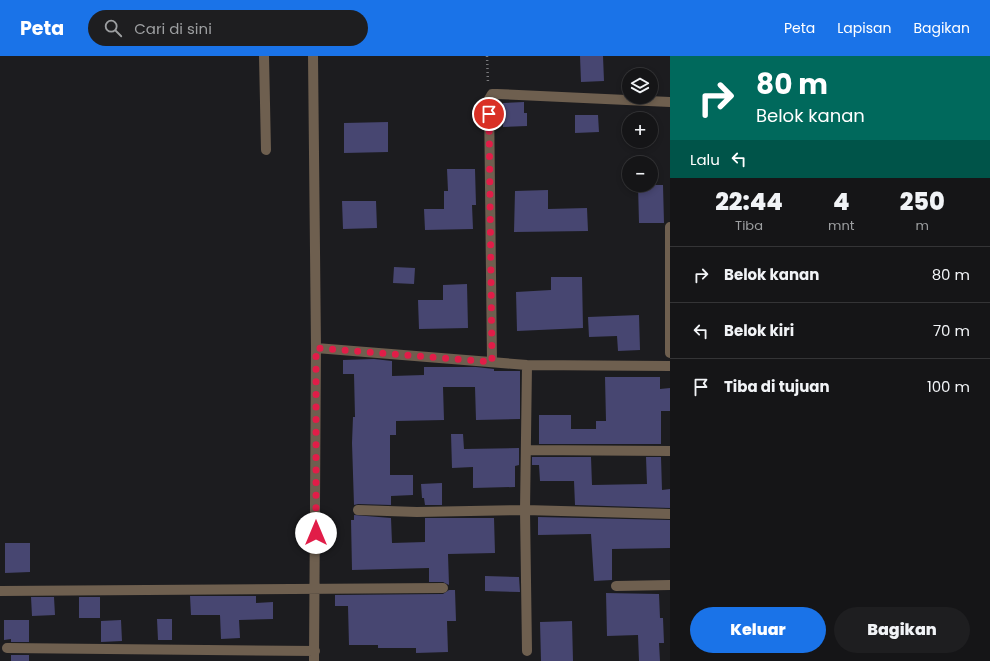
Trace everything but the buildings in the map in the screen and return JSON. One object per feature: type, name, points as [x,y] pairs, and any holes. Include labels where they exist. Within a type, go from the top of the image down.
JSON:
[{"type":"street","points":[[264,56],[266,150]]},
{"type":"street","points":[[313,56],[316,348],[314,661]]},
{"type":"street","points":[[492,362],[489,99],[492,94],[670,102]]},
{"type":"street","points":[[670,227],[670,353]]},
{"type":"street","points":[[316,348],[527,365],[670,366]]},
{"type":"street","points":[[527,365],[525,510],[527,651]]},
{"type":"street","points":[[526,450],[670,451]]},
{"type":"street","points":[[358,510],[417,512],[525,510],[670,514]]},
{"type":"street","points":[[616,586],[670,585]]},
{"type":"street","points":[[0,591],[443,588]]},
{"type":"street","points":[[7,648],[315,650]]},
{"type":"path","points":[[487,56],[489,99]]},
{"type":"route","points":[[316,533],[316,348],[492,362],[489,114]]}]
